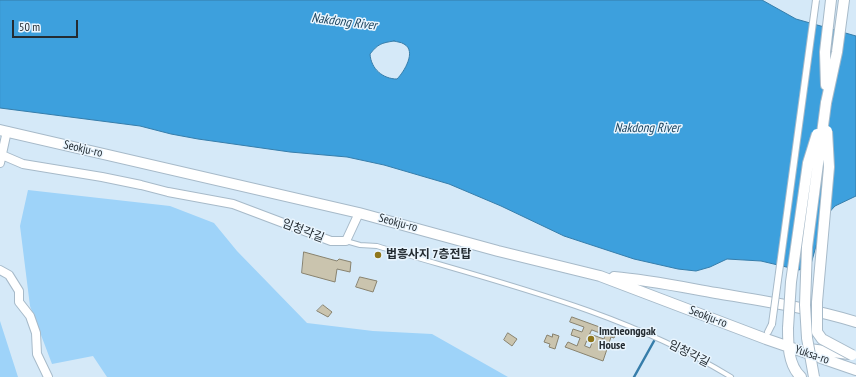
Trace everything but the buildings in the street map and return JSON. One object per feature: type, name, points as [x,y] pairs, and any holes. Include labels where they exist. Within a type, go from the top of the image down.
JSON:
[{"type":"street","points":[[768,332],[772,324],[816,0]]},
{"type":"street","points":[[831,0],[825,52],[829,167],[817,302],[817,332],[822,339],[854,355]]},
{"type":"street","points":[[801,377],[794,368],[788,347],[791,282],[808,163],[826,103],[837,52],[844,0]]},
{"type":"street","points":[[814,377],[807,338],[805,306],[807,247],[826,103]]},
{"type":"street","points":[[1,159],[4,131]]},
{"type":"street","name":"Seokju-ro","points":[[4,131],[359,213],[600,276],[788,347]]},
{"type":"street","name":"임청각길","points":[[1,159],[102,177],[168,192],[233,204],[331,242],[346,241]]},
{"type":"street","points":[[346,241],[359,213]]},
{"type":"street","points":[[0,270],[9,275],[19,291],[19,302],[30,316],[36,333],[37,354],[48,377]]},
{"type":"street","points":[[600,276],[643,280],[763,301],[830,314],[856,322]]},
{"type":"street","name":"Yuksa-ro","points":[[788,347],[854,355]]},
{"type":"street","name":"Yuksa-ro","points":[[788,347],[856,370]]},
{"type":"lane","name":"임청각길","points":[[346,241],[360,245],[377,246],[576,305],[640,330],[701,359],[731,377]]},
{"type":"shaded area","points":[[28,190],[170,206],[214,223],[237,251],[307,323],[373,331],[432,334],[508,377],[107,377],[93,356],[52,364],[30,306],[20,226]]},
{"type":"shaded area","points":[[0,321],[18,377],[0,377]]},
{"type":"water","name":"Nakdong River","points":[[0,0],[762,0],[796,19],[856,36],[856,196],[835,206],[824,218],[811,264],[799,270],[761,261],[727,259],[710,267],[696,271],[678,269],[634,259],[564,236],[501,206],[449,184],[384,165],[347,157],[290,152],[198,139],[140,126],[0,108]],"holes":[[[394,41],[404,44],[408,47],[409,51],[406,67],[397,79],[387,77],[375,69],[370,54],[380,44]]]},
{"type":"waterway","points":[[634,377],[654,341]]},
{"type":"place","name":"법흥사지 7층전탑","points":[[378,255]]},
{"type":"place","name":"Imcheonggak House","points":[[591,339]]}]
